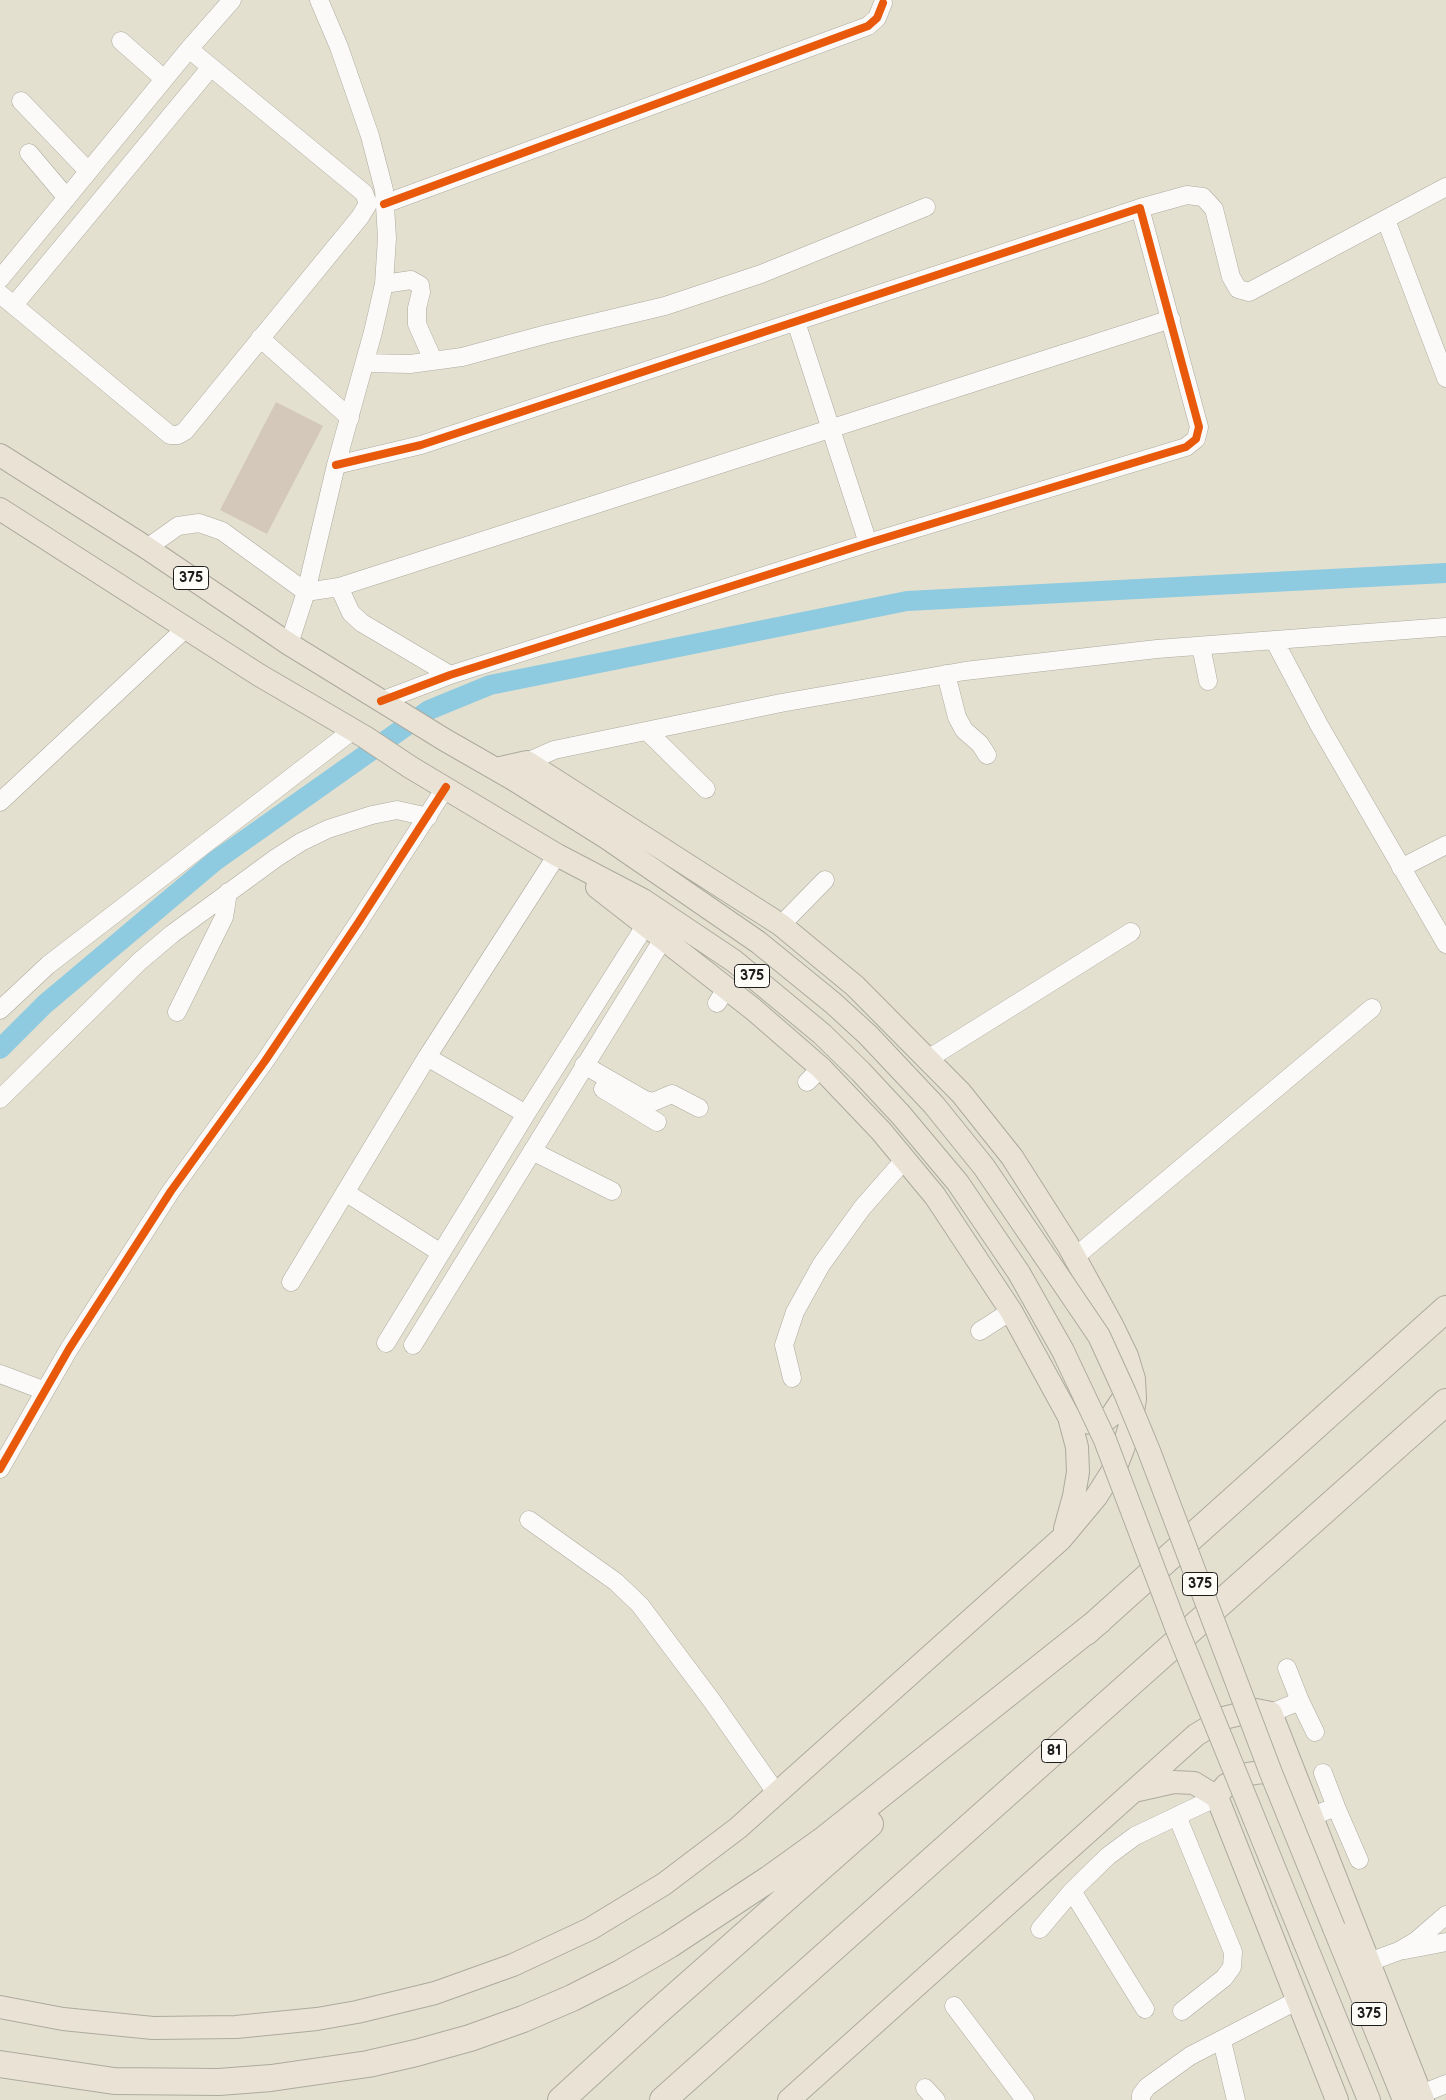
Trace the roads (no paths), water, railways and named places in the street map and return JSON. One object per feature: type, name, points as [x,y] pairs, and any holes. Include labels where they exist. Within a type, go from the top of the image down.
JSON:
[{"type":"highway","points":[[561,2100],[1446,1309]]},
{"type":"highway","name":"81","points":[[663,2100],[1446,1402]]},
{"type":"highway","points":[[0,2064],[114,2080],[219,2082],[271,2078],[368,2064],[416,2053],[470,2038],[523,2019],[572,1998],[629,1968],[669,1945],[769,1879],[826,1838],[1100,1620]]},
{"type":"main road","name":"375","points":[[0,455],[147,548],[289,644],[607,838],[758,942],[833,1003],[868,1035],[959,1134],[1013,1207],[1099,1336],[1149,1451],[1271,1773],[1416,2098]]},
{"type":"main road","name":"375","points":[[0,510],[410,767],[557,855],[643,900],[672,918],[734,961],[822,1034],[901,1114],[946,1168],[989,1227],[1019,1273],[1063,1351],[1105,1440],[1176,1627],[1369,2100]]},
{"type":"main road","points":[[0,2007],[63,2019],[107,2025],[153,2028],[252,2026],[317,2019],[357,2012],[435,1993],[528,1958],[590,1929],[627,1908],[702,1857],[777,1794],[1061,1539],[1096,1497],[1117,1464],[1134,1408],[1132,1370],[1112,1325],[1075,1256],[1012,1157],[961,1093],[855,986],[781,925],[527,762],[496,769]]},
{"type":"main road","points":[[557,855],[654,933],[721,996],[788,1039],[814,1075],[854,1102],[905,1159],[952,1221],[1011,1311],[1069,1418],[1078,1447],[1078,1472],[1073,1502],[1061,1539]]},
{"type":"main road","points":[[1069,1418],[1079,1422],[1093,1423],[1107,1419],[1112,1415],[1124,1397],[1132,1370]]},
{"type":"main road","points":[[789,2100],[1196,1735],[1224,1718],[1256,1710],[1271,1713],[1298,1781]]},
{"type":"main road","points":[[1218,1797],[1226,1785],[1248,1774],[1262,1772],[1298,1781]]},
{"type":"main road","name":"375","points":[[1298,1781],[1369,1962],[1416,2098]]},
{"type":"main road","points":[[1133,1791],[1174,1782],[1194,1783],[1218,1797],[1337,2100]]},
{"type":"street","points":[[0,279],[164,79],[232,0]]},
{"type":"street","points":[[289,644],[306,592],[336,465],[365,363],[384,284],[387,238],[384,190],[370,136],[339,47],[318,0]]},
{"type":"street","points":[[384,204],[868,26],[877,18],[883,3]]},
{"type":"street","points":[[121,41],[164,79]]},
{"type":"street","points":[[0,294],[170,435],[178,435],[185,431],[360,217],[368,204],[364,193],[189,49]]},
{"type":"street","points":[[14,305],[211,67]]},
{"type":"street","points":[[21,101],[88,171]]},
{"type":"street","points":[[29,153],[67,198]]},
{"type":"street","points":[[336,465],[420,444],[1187,194],[1203,197],[1214,209],[1231,277],[1238,289],[1249,292],[1446,187]]},
{"type":"street","points":[[365,363],[410,364],[462,357],[665,306],[762,274],[926,207]]},
{"type":"street","points":[[390,706],[450,674],[868,543],[1186,447],[1196,439],[1200,427],[1140,208]]},
{"type":"street","points":[[1386,220],[1446,378]]},
{"type":"street","points":[[384,284],[412,280],[420,285],[421,292],[417,324],[433,360]]},
{"type":"street","points":[[147,548],[178,526],[199,523],[222,532],[306,592],[339,587],[1171,319]]},
{"type":"street","points":[[796,322],[868,543]]},
{"type":"street","points":[[260,338],[350,418]]},
{"type":"street","points":[[339,587],[351,613],[362,623],[450,674]]},
{"type":"street","points":[[527,762],[554,750],[781,703],[946,674],[1148,650],[1446,626]]},
{"type":"street","points":[[0,802],[186,628]]},
{"type":"street","points":[[1274,640],[1319,725],[1446,944]]},
{"type":"street","points":[[1202,646],[1208,682]]},
{"type":"street","points":[[946,674],[957,717],[964,730],[980,744],[987,755]]},
{"type":"street","points":[[647,731],[706,789]]},
{"type":"street","points":[[0,1010],[48,965],[359,734]]},
{"type":"street","points":[[0,1469],[69,1350],[171,1191],[265,1061],[428,817],[446,787]]},
{"type":"street","points":[[0,1099],[140,961],[172,934],[282,854],[328,829],[372,815],[397,810],[428,817]]},
{"type":"street","points":[[1401,868],[1446,845]]},
{"type":"street","points":[[291,1282],[427,1058],[557,855]]},
{"type":"street","points":[[781,925],[824,880]]},
{"type":"street","points":[[177,1012],[224,918],[228,892]]},
{"type":"street","points":[[928,1059],[1132,932]]},
{"type":"street","points":[[413,1345],[582,1070],[654,933]]},
{"type":"street","points":[[386,1343],[526,1114],[654,933]]},
{"type":"street","points":[[1075,1256],[1372,1008]]},
{"type":"street","points":[[427,1058],[526,1114]]},
{"type":"street","points":[[582,1070],[645,1100],[653,1102],[672,1094],[699,1108]]},
{"type":"street","points":[[582,1070],[657,1122]]},
{"type":"street","points":[[532,1151],[612,1191]]},
{"type":"street","points":[[792,1378],[784,1345],[795,1312],[821,1265],[862,1208],[905,1159]]},
{"type":"street","points":[[345,1192],[441,1253]]},
{"type":"street","points":[[980,1331],[1011,1311]]},
{"type":"street","points":[[0,1374],[45,1391]]},
{"type":"street","points":[[529,1520],[616,1582],[640,1606],[712,1701],[777,1794]]},
{"type":"street","points":[[1287,1668],[1315,1732]]},
{"type":"street","points":[[1271,1713],[1300,1701]]},
{"type":"street","points":[[1323,1773],[1359,1860]]},
{"type":"street","points":[[1040,1929],[1072,1891],[1108,1856],[1135,1836],[1218,1797]]},
{"type":"street","points":[[1312,1816],[1336,1807]]},
{"type":"street","points":[[1177,1816],[1233,1952],[1232,1967],[1224,1978],[1182,2012]]},
{"type":"street","points":[[1072,1891],[1145,2009]]},
{"type":"street","points":[[1399,1951],[1416,1941],[1446,1915]]},
{"type":"street","points":[[1369,1962],[1399,1951],[1446,1942]]},
{"type":"street","points":[[1141,2100],[1141,2095],[1147,2087],[1190,2056],[1298,2000]]},
{"type":"street","points":[[954,2006],[1025,2100]]},
{"type":"street","points":[[1222,2041],[1236,2100]]},
{"type":"street","points":[[1416,2098],[1446,2084]]},
{"type":"waterway","points":[[0,1049],[45,1004],[215,861],[429,710],[490,685],[907,601],[1446,573]]}]
